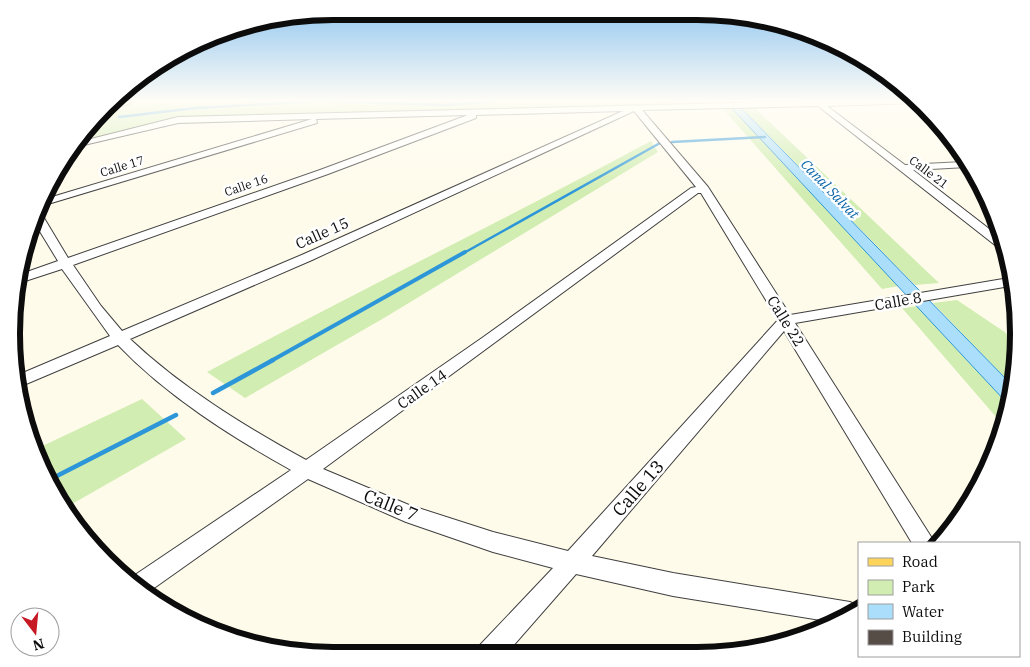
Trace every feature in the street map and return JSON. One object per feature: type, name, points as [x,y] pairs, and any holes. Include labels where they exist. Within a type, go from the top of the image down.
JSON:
[{"type":"street","points":[[85,143],[126,132]]},
{"type":"street","name":"Calle 17","points":[[50,201],[274,132]]},
{"type":"street","name":"Calle 16","points":[[25,277],[324,172],[430,132]]},
{"type":"street","name":"Calle 15","points":[[24,379],[441,198],[584,132]]},
{"type":"street","name":"Calle 22","points":[[656,132],[704,189],[923,542]]},
{"type":"street","name":"Calle 21","points":[[857,132],[995,239]]},
{"type":"street","points":[[903,168],[961,165]]},
{"type":"street","name":"Calle 14","points":[[144,582],[308,470],[566,287],[695,190],[704,189]]},
{"type":"street","name":"Calle 7","points":[[41,222],[66,263],[120,338],[195,403],[251,440],[308,470],[400,511],[504,545],[572,563],[749,598],[840,612]]},
{"type":"street","name":"Calle 8","points":[[786,320],[1006,283]]},
{"type":"street","name":"Calle 13","points":[[494,647],[572,563],[786,320]]},
{"type":"green space","points":[[94,132],[118,132],[88,140]]},
{"type":"green space","points":[[744,132],[755,132],[899,286],[882,289]]},
{"type":"green space","points":[[766,132],[780,132],[939,283],[915,285]]},
{"type":"green space","points":[[651,141],[658,152],[384,318],[245,398],[207,372],[540,199]]},
{"type":"green space","points":[[957,300],[1010,336],[1006,379],[933,303]]},
{"type":"green space","points":[[919,306],[1003,399],[998,419],[902,308]]},
{"type":"green space","points":[[142,399],[186,439],[71,505],[52,472],[42,446]]},
{"type":"water","name":"Canal Salvat","points":[[754,132],[765,132],[1006,379],[1003,399]]},
{"type":"waterway","points":[[672,142],[765,137]]},
{"type":"waterway","points":[[462,254],[660,143]]},
{"type":"waterway","points":[[271,361],[465,252]]},
{"type":"waterway","points":[[213,393],[273,360]]},
{"type":"waterway","points":[[55,477],[176,415]]}]
